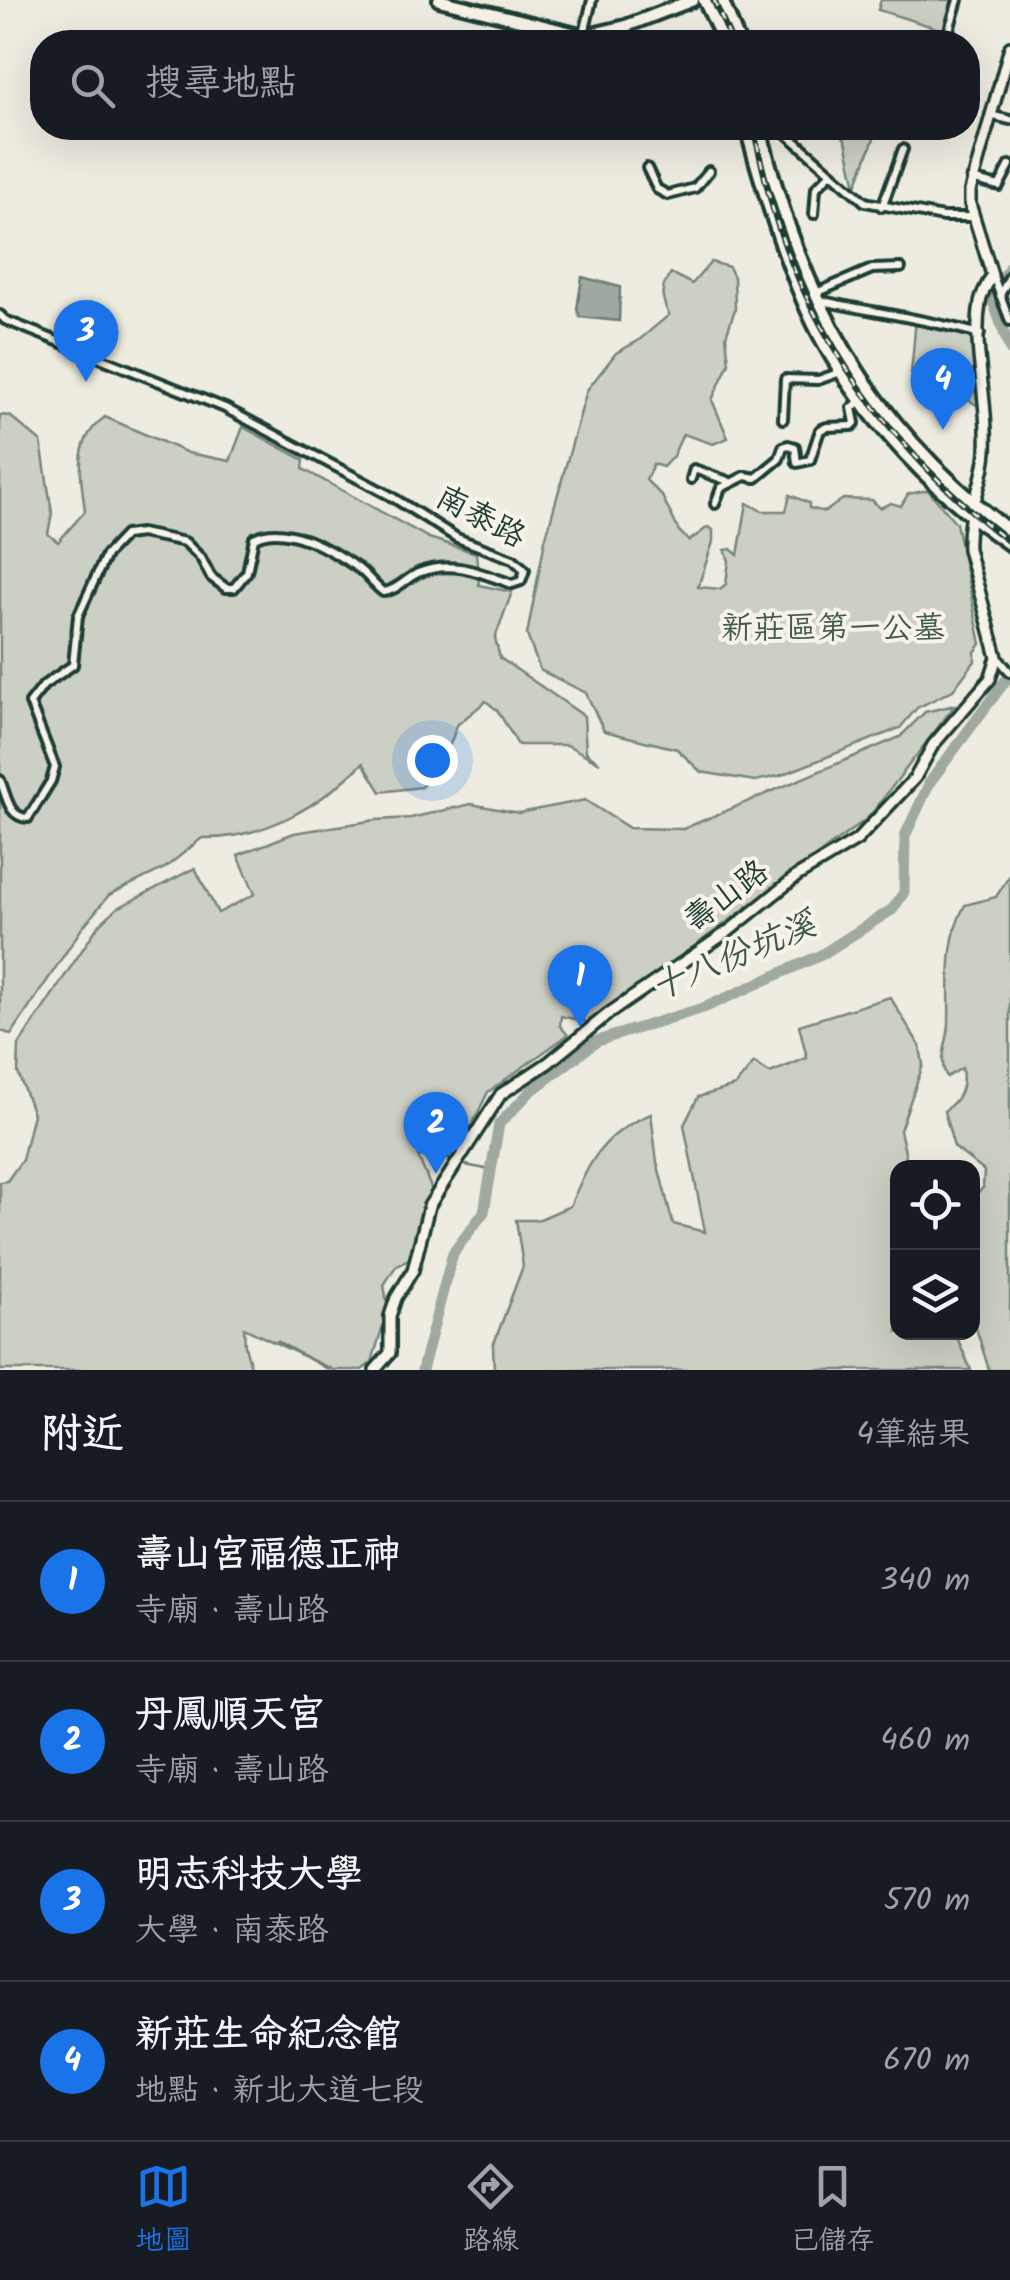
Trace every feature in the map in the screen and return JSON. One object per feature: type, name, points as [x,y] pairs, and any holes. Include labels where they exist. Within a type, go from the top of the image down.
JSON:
[{"type":"main road","points":[[439,0],[560,30]]},
{"type":"main road","points":[[609,30],[693,0]]},
{"type":"main road","points":[[704,0],[718,30]]},
{"type":"main road","points":[[722,0],[734,30]]},
{"type":"main road","points":[[750,140],[791,265],[822,341],[840,372],[860,402],[968,516],[1010,545]]},
{"type":"main road","points":[[763,140],[788,229],[816,296],[868,387],[905,436],[948,482],[1010,532]]},
{"type":"street","points":[[585,30],[592,0]]},
{"type":"street","points":[[949,30],[958,0]]},
{"type":"street","points":[[1010,47],[971,180],[970,204],[1010,321]]},
{"type":"street","points":[[990,115],[1010,120]]},
{"type":"street","points":[[793,140],[865,202],[943,217],[974,216]]},
{"type":"street","points":[[882,208],[902,149]]},
{"type":"street","points":[[971,180],[999,186],[1010,165]]},
{"type":"street","points":[[647,168],[660,192],[668,195],[695,188],[709,170]]},
{"type":"street","points":[[814,214],[816,188],[830,174]]},
{"type":"street","points":[[816,296],[872,269],[902,268]]},
{"type":"street","points":[[993,276],[980,300],[986,448],[968,516],[968,550],[997,658],[1009,668]]},
{"type":"street","points":[[1000,295],[1010,276]]},
{"type":"street","points":[[816,296],[878,314],[919,317],[980,334]]},
{"type":"street","name":"南泰路","points":[[0,315],[226,408],[390,495],[457,538],[514,559],[524,570],[521,582],[512,584],[460,566],[446,566],[412,575],[392,591],[383,592],[362,571],[305,539],[267,532],[254,538],[241,582],[226,588],[211,577],[201,558],[185,542],[141,532],[126,536],[106,555],[78,616],[73,666],[44,685],[30,703],[55,767],[28,818],[12,812],[0,780]]},
{"type":"street","points":[[784,419],[785,379],[818,380],[840,372]]},
{"type":"street","points":[[714,504],[722,488],[746,476],[756,478],[779,459],[788,444],[795,447],[798,462],[810,460],[820,430],[852,426],[852,408],[860,402]]},
{"type":"street","points":[[691,479],[694,469],[723,482],[735,481]]},
{"type":"street","name":"壽山路","points":[[376,1370],[390,1353],[390,1316],[396,1298],[414,1270],[425,1215],[500,1094],[730,930],[808,868],[865,832],[915,778],[933,745],[990,679],[997,658]]},
{"type":"green space","points":[[881,0],[955,0],[946,30],[878,10]]},
{"type":"green space","points":[[873,140],[856,186],[846,141]]},
{"type":"green space","name":"新莊區第一公墓","points":[[711,262],[729,267],[734,277],[735,309],[726,336],[729,363],[712,400],[728,438],[713,444],[683,434],[673,456],[663,467],[653,464],[646,480],[662,496],[679,531],[689,541],[708,527],[713,530],[713,542],[698,587],[720,589],[726,584],[729,561],[725,550],[731,549],[738,555],[747,503],[762,511],[786,511],[790,495],[809,503],[809,508],[825,512],[843,499],[872,500],[880,508],[891,503],[901,506],[908,494],[928,490],[956,523],[981,644],[975,661],[953,690],[917,708],[900,728],[779,776],[755,781],[701,772],[677,749],[604,731],[586,693],[540,670],[527,635],[545,540],[587,390],[616,353],[638,341],[669,315],[662,293],[671,273],[692,284]]},
{"type":"green space","points":[[916,318],[976,335],[980,407],[951,389],[958,370],[928,355],[915,376],[911,374]]},
{"type":"green space","points":[[0,415],[10,416],[41,442],[52,513],[48,534],[58,542],[85,511],[83,448],[87,437],[105,417],[188,453],[230,461],[243,427],[304,460],[303,469],[429,538],[476,553],[479,585],[512,592],[495,638],[500,658],[584,716],[586,752],[600,763],[567,745],[518,745],[498,711],[486,701],[457,725],[445,759],[421,787],[381,792],[363,763],[329,793],[290,817],[247,833],[202,838],[165,868],[109,895],[82,928],[11,1035],[0,1030]]},
{"type":"green space","points":[[955,705],[869,817],[591,1023],[561,1016],[560,1026],[568,1035],[488,1092],[455,1159],[418,1156],[432,1190],[412,1257],[396,1266],[384,1285],[388,1308],[372,1362],[362,1370],[333,1370],[244,1328],[252,1370],[0,1370],[0,1182],[7,1181],[22,1160],[33,1114],[18,1073],[19,1045],[98,926],[116,909],[195,868],[218,913],[255,894],[238,855],[294,833],[411,818],[471,804],[519,813],[585,800],[629,828],[683,829],[900,737],[925,712]]},
{"type":"green space","points":[[1010,875],[1010,1370],[989,1370],[980,1340],[980,1191],[984,1171],[980,1160],[970,1160],[954,1147],[944,1111],[954,1102],[963,1081],[962,1068],[947,1077],[943,1057],[949,1030],[954,933],[965,905],[996,897]]},
{"type":"green space","points":[[890,997],[920,1046],[923,1065],[900,1130],[906,1157],[890,1160],[890,1340],[958,1340],[971,1370],[494,1370],[493,1346],[523,1266],[516,1220],[538,1220],[570,1206],[600,1150],[621,1130],[651,1114],[657,1162],[673,1224],[705,1232],[684,1125],[698,1097],[735,1086],[754,1063],[770,1073],[807,1058],[799,1025]]},
{"type":"shaded area","points":[[582,277],[620,287],[619,321],[580,317],[577,309]]},
{"type":"waterway","name":"十八份坑溪","points":[[1010,266],[992,298],[1010,350]]},
{"type":"waterway","name":"十八份坑溪","points":[[422,1370],[453,1253],[484,1212],[499,1124],[531,1091],[597,1041],[706,1007],[821,955],[893,909],[904,892],[905,836],[930,782],[1006,680]]},
{"type":"waterway","points":[[411,1135],[453,1160]]},
{"type":"waterway","points":[[460,1164],[491,1170]]},
{"type":"waterway","points":[[277,1341],[329,1370]]},
{"type":"railway","points":[[714,0],[727,30]]},
{"type":"railway","points":[[756,140],[780,232],[798,278],[844,364],[872,404],[936,478],[1010,543]]},
{"type":"place","name":"明志科技大學","points":[[86,382]]},
{"type":"place","name":"新莊生命紀念館","points":[[943,430]]},
{"type":"place","name":"壽山宮福德正神","points":[[580,1027]]},
{"type":"place","name":"丹鳳順天宮","points":[[436,1174]]}]
